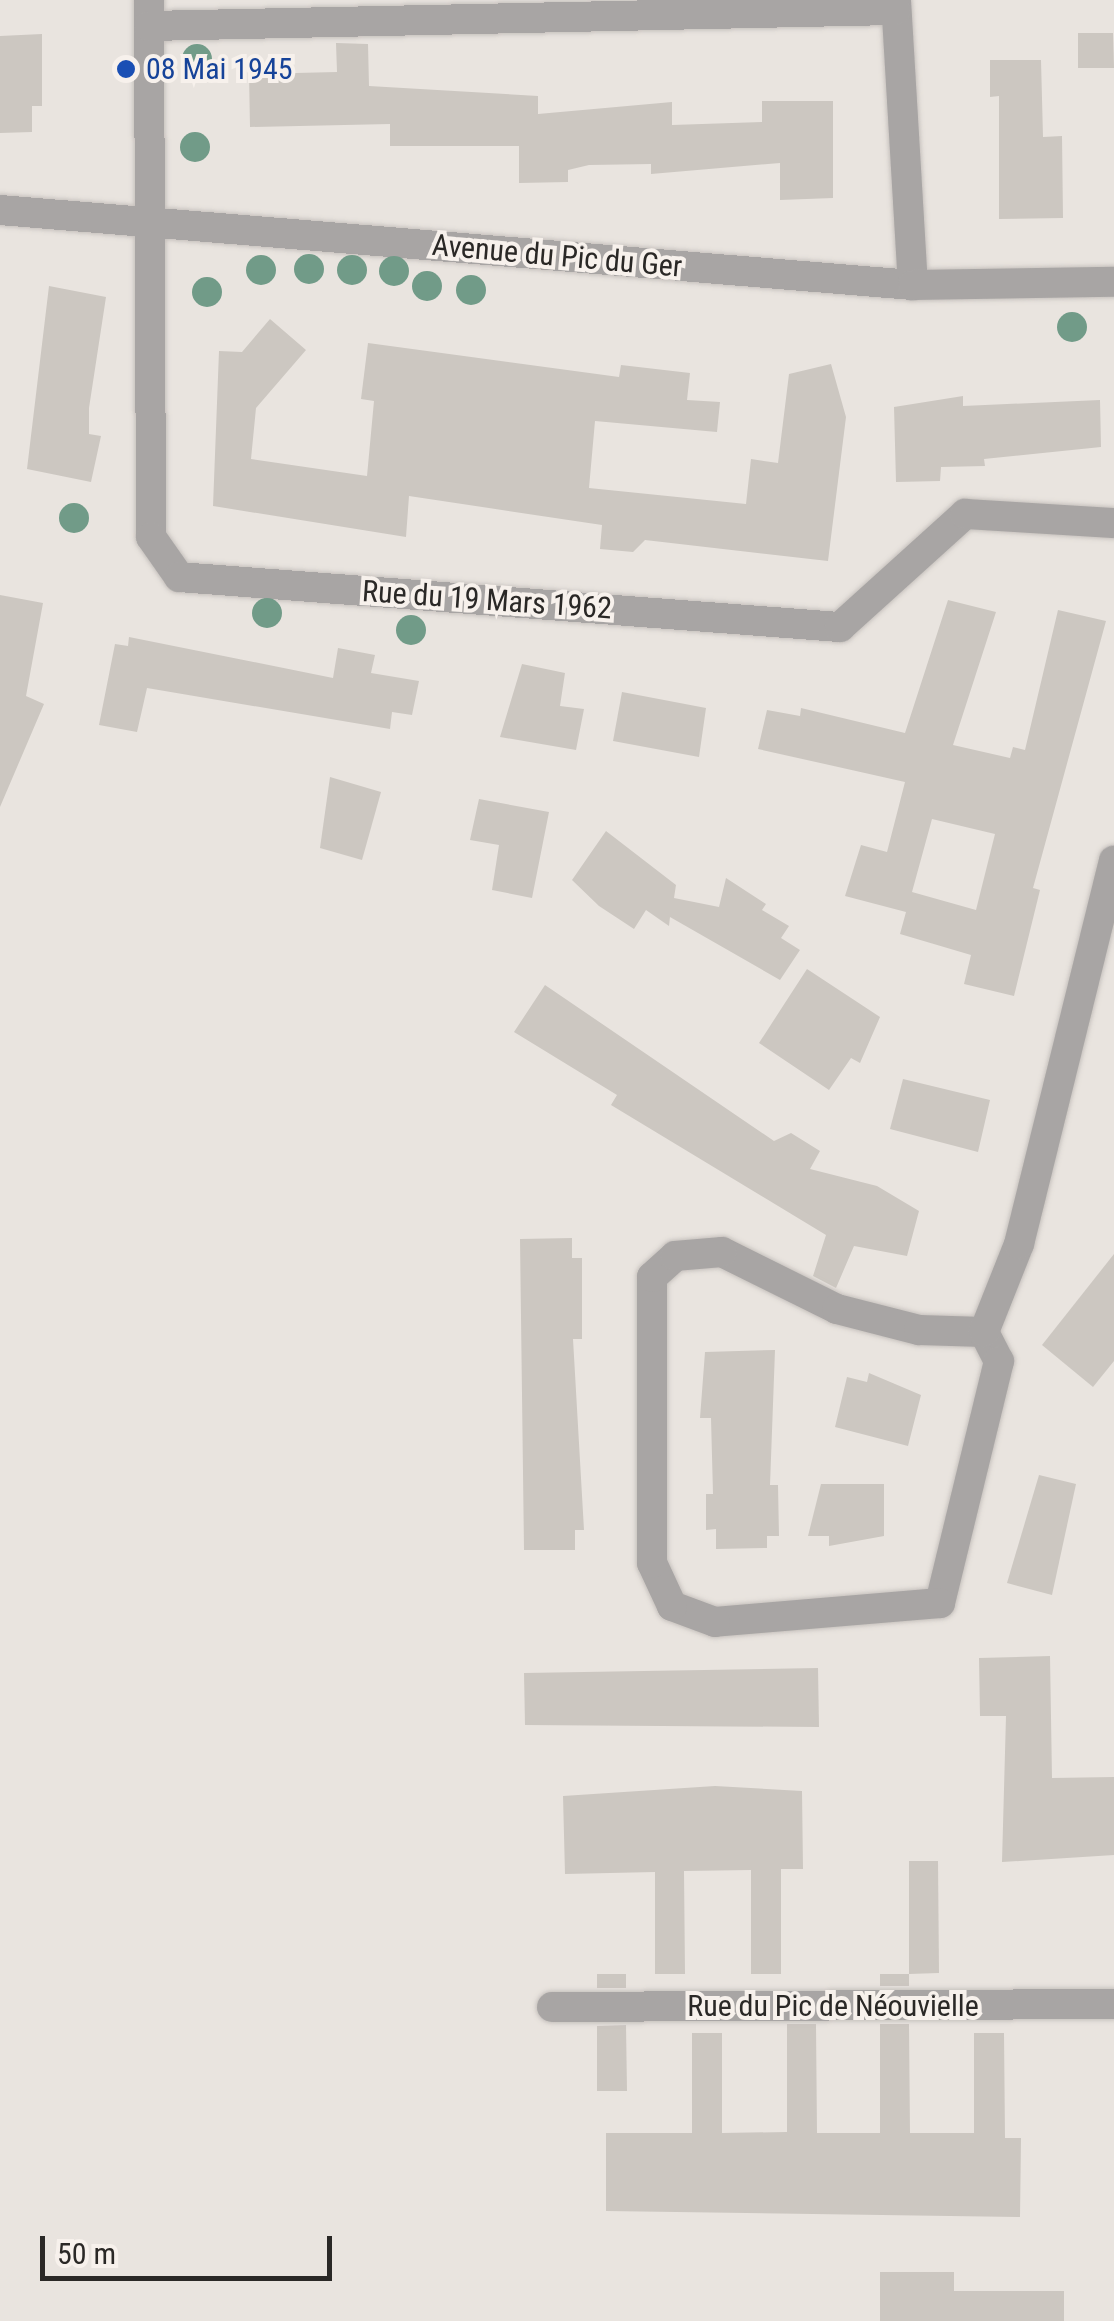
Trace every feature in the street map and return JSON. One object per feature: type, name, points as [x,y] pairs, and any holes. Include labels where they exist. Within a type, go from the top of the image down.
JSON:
[{"type":"street","points":[[152,222],[149,13],[896,5],[913,285]]},
{"type":"street","name":"Avenue du Pic du Ger","points":[[0,210],[913,285],[1114,282]]},
{"type":"street","name":"Rue du 19 Mars 1962","points":[[152,222],[151,537],[179,577],[840,628],[965,514],[1114,523]]},
{"type":"street","points":[[984,1332],[919,1330],[837,1310],[722,1252],[675,1256],[652,1277],[652,1563],[672,1606],[715,1622],[940,1603],[999,1361],[984,1332],[1019,1244],[1114,862]]},
{"type":"street","name":"Rue du Pic de Néouvielle","points":[[552,2008],[1114,2004]]},
{"type":"building","points":[[1078,33],[1113,33],[1114,68],[1078,68]]},
{"type":"building","points":[[42,34],[42,106],[32,106],[32,132],[0,133],[0,36]]},
{"type":"building","points":[[336,43],[368,44],[369,86],[538,96],[538,114],[672,102],[672,125],[762,122],[762,101],[833,101],[833,198],[780,200],[780,163],[651,174],[651,164],[589,165],[568,170],[568,182],[519,183],[519,146],[390,146],[390,124],[250,127],[249,74],[337,72]]},
{"type":"building","points":[[990,60],[1041,60],[1043,137],[1062,136],[1063,218],[999,219],[999,96],[990,97]]},
{"type":"building","points":[[49,286],[106,297],[89,408],[89,434],[101,436],[91,482],[27,469]]},
{"type":"building","points":[[270,319],[306,350],[256,408],[251,459],[367,476],[374,401],[361,399],[368,343],[619,377],[621,365],[690,373],[687,400],[720,402],[717,432],[595,421],[589,488],[746,504],[751,459],[778,463],[789,374],[831,364],[846,417],[828,561],[645,540],[633,552],[600,549],[602,525],[409,496],[406,537],[213,506],[219,351],[242,352]]},
{"type":"building","points":[[963,396],[963,406],[1100,400],[1101,447],[984,459],[985,466],[941,467],[940,481],[896,482],[894,407]]},
{"type":"building","points":[[0,595],[43,603],[26,696],[44,704],[0,807]]},
{"type":"building","points":[[948,600],[996,612],[953,745],[1010,758],[1013,747],[1025,750],[1058,610],[1106,621],[1033,888],[1040,890],[1014,996],[964,984],[971,955],[900,934],[906,912],[845,896],[861,845],[887,852],[905,782],[758,749],[767,710],[800,716],[801,708],[905,733]],"holes":[[[932,819],[995,834],[976,910],[912,892]]]},
{"type":"building","points":[[129,637],[333,678],[338,648],[375,655],[371,673],[419,681],[412,715],[392,712],[390,729],[147,688],[137,732],[99,725],[115,644],[128,646]]},
{"type":"building","points":[[522,664],[565,673],[560,706],[584,709],[576,750],[500,737]]},
{"type":"building","points":[[622,692],[706,708],[699,757],[613,741]]},
{"type":"building","points":[[330,777],[381,792],[362,860],[320,848]]},
{"type":"building","points":[[479,799],[549,812],[532,898],[492,890],[499,845],[470,840]]},
{"type":"building","points":[[606,831],[676,885],[674,898],[719,907],[726,878],[766,904],[762,910],[789,926],[781,938],[800,950],[780,980],[670,917],[669,926],[646,910],[634,929],[599,906],[572,880]]},
{"type":"building","points":[[807,969],[880,1017],[860,1063],[851,1058],[829,1090],[759,1043]]},
{"type":"building","points":[[545,985],[774,1141],[791,1133],[820,1151],[810,1169],[877,1186],[919,1211],[907,1256],[854,1246],[836,1288],[813,1276],[826,1235],[611,1105],[617,1095],[514,1032]]},
{"type":"building","points":[[903,1079],[990,1100],[978,1152],[890,1129]]},
{"type":"building","points":[[572,1238],[572,1258],[582,1258],[582,1339],[573,1339],[584,1530],[575,1530],[575,1550],[524,1550],[520,1239]]},
{"type":"building","points":[[1114,1254],[1114,1361],[1093,1387],[1042,1345]]},
{"type":"building","points":[[775,1350],[770,1485],[778,1485],[779,1536],[767,1536],[767,1548],[716,1549],[716,1529],[706,1530],[706,1494],[713,1494],[711,1418],[700,1418],[705,1352]]},
{"type":"building","points":[[869,1373],[921,1395],[908,1446],[835,1427],[847,1377],[867,1382]]},
{"type":"building","points":[[1039,1475],[1076,1484],[1052,1595],[1007,1583]]},
{"type":"building","points":[[821,1484],[884,1484],[884,1536],[829,1546],[829,1536],[808,1536]]},
{"type":"building","points":[[1050,1656],[1052,1778],[1114,1777],[1114,1855],[1002,1862],[1006,1716],[980,1716],[979,1658]]},
{"type":"building","points":[[818,1668],[819,1727],[525,1725],[524,1673]]},
{"type":"building","points":[[715,1786],[802,1791],[803,1869],[781,1869],[781,1974],[751,1974],[751,1870],[684,1871],[685,1974],[655,1974],[655,1872],[565,1874],[563,1796]]},
{"type":"building","points":[[909,1861],[938,1861],[939,1973],[909,1974]]},
{"type":"building","points":[[597,1974],[626,1974],[626,1988],[597,1988]]},
{"type":"building","points":[[880,1974],[909,1974],[909,1986],[880,1986]]},
{"type":"building","points":[[787,2024],[816,2024],[817,2133],[880,2133],[880,2024],[909,2024],[910,2133],[974,2133],[974,2033],[1004,2033],[1005,2138],[1021,2138],[1020,2217],[606,2211],[606,2133],[692,2133],[692,2033],[722,2033],[722,2133],[787,2132]]},
{"type":"building","points":[[626,2025],[627,2091],[597,2091],[597,2026]]},
{"type":"building","points":[[880,2272],[954,2272],[954,2291],[1064,2291],[1064,2321],[880,2321]]},
{"type":"place","name":"08 Mai 1945","points":[[126,69]]}]
